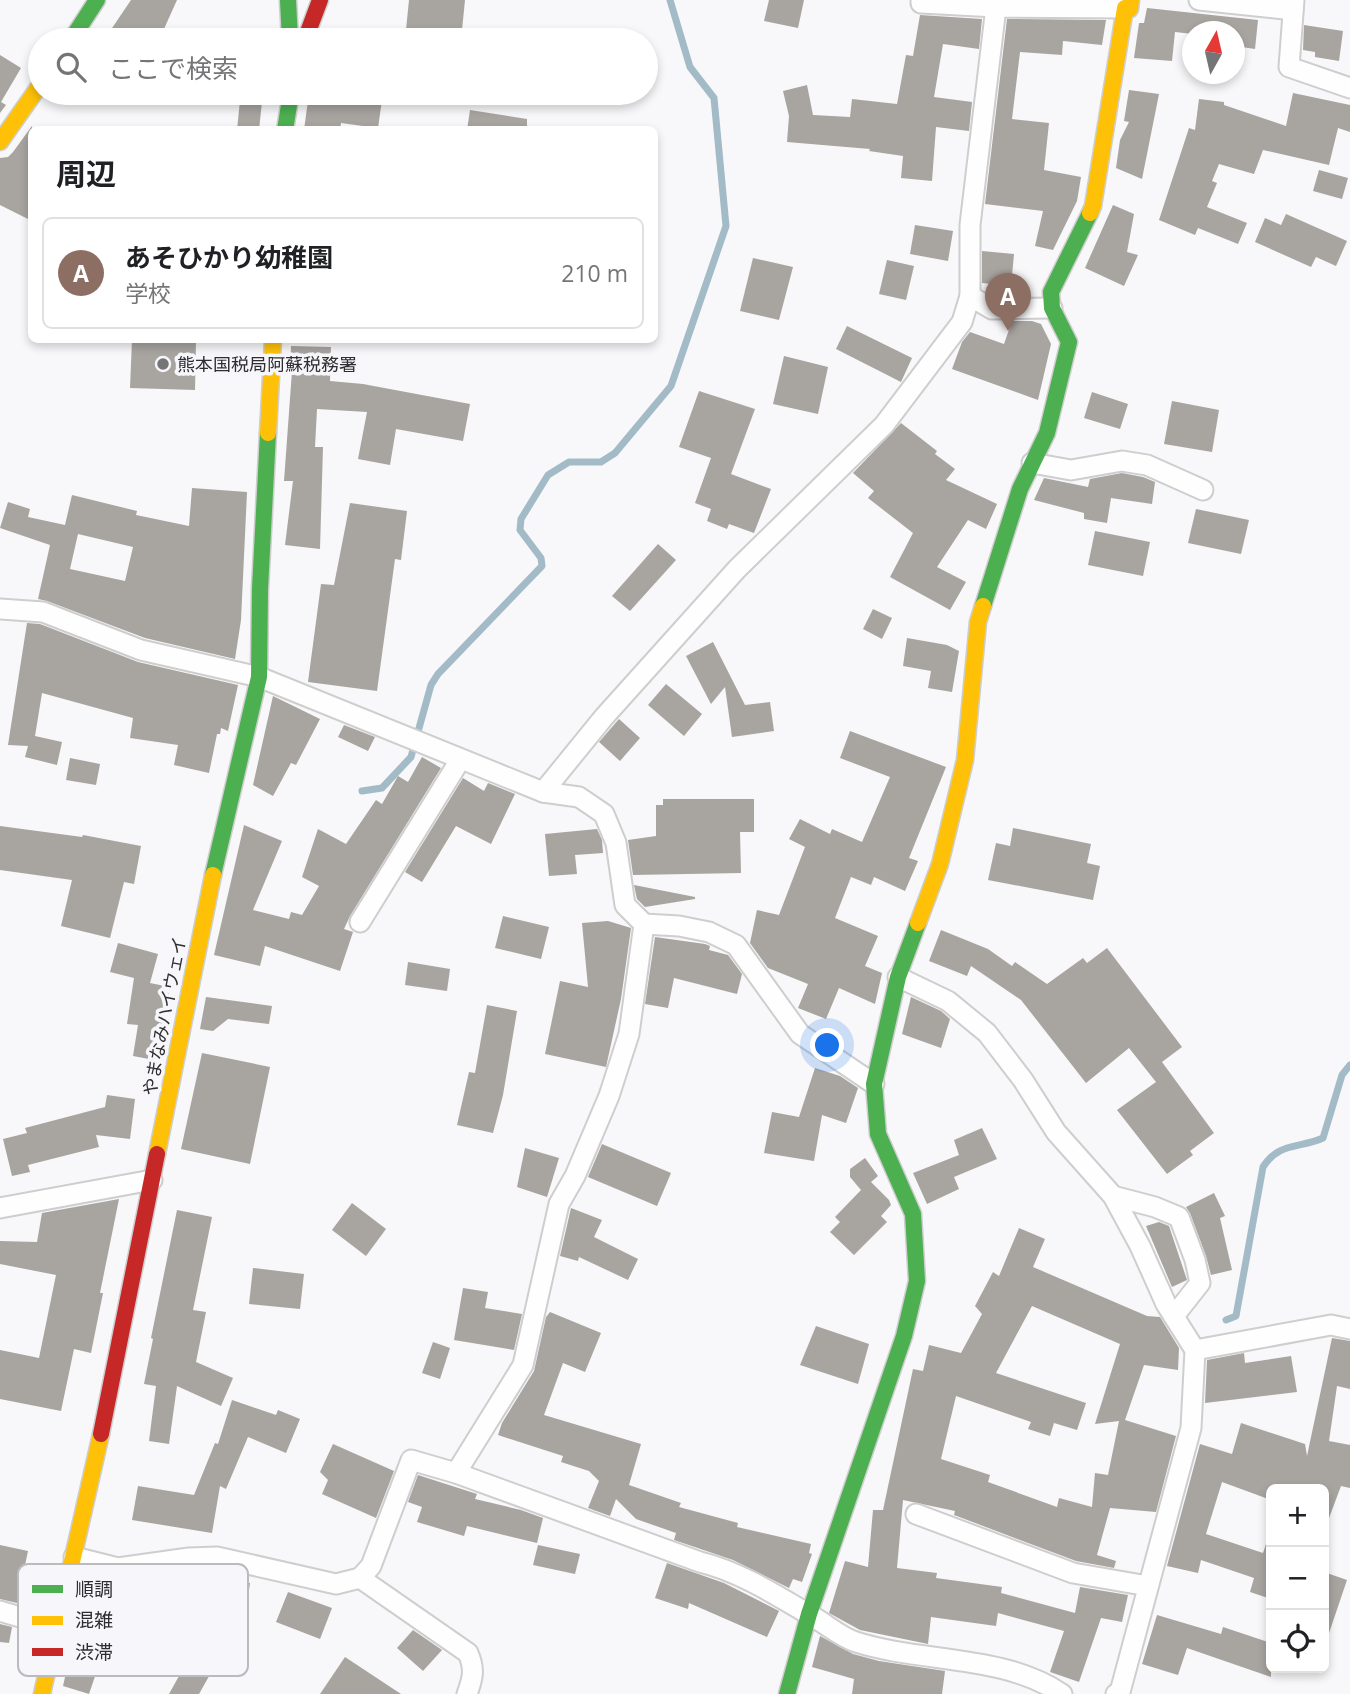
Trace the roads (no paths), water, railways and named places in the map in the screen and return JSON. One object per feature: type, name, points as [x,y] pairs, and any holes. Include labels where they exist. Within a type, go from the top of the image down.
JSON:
[{"type":"street","points":[[79,28],[97,0]]},
{"type":"street","points":[[288,0],[289,28]]},
{"type":"street","points":[[310,28],[320,0]]},
{"type":"street","points":[[787,1694],[809,1614],[904,1336],[917,1281],[912,1214],[878,1134],[874,1084],[898,976],[940,864],[965,760],[978,622],[1020,489],[1047,433],[1069,342],[1052,308],[1051,292],[1093,206],[1128,4],[996,7],[921,3],[921,0]]},
{"type":"street","points":[[1199,0],[1294,5],[1289,67],[1350,88]]},
{"type":"street","points":[[543,792],[604,717],[737,569],[884,425],[962,322],[970,296],[970,225],[996,7]]},
{"type":"street","points":[[0,142],[28,102]]},
{"type":"street","points":[[286,126],[289,105]]},
{"type":"street","points":[[970,296],[992,309],[1052,308]]},
{"type":"street","name":"やまなみハイウェイ","points":[[72,1564],[110,1396],[200,937],[259,677],[260,589],[273,343]]},
{"type":"street","points":[[1032,463],[1071,470],[1122,461],[1147,465],[1203,490]]},
{"type":"street","points":[[0,609],[43,612],[141,650],[259,677],[543,792],[579,797],[604,814],[616,843],[625,905],[644,924],[680,926],[709,932],[736,945],[800,1034],[874,1084]]},
{"type":"street","points":[[360,922],[460,760]]},
{"type":"street","points":[[456,1473],[523,1365],[559,1205],[575,1176],[608,1096],[629,1034],[644,924]]},
{"type":"street","points":[[898,976],[948,1001],[987,1033],[1023,1080],[1056,1132],[1113,1196],[1174,1316],[1195,1350],[1191,1428],[1120,1692],[1116,1694]]},
{"type":"street","points":[[0,1208],[152,1180]]},
{"type":"street","points":[[1113,1196],[1155,1207],[1179,1217],[1195,1260],[1200,1283],[1174,1316]]},
{"type":"street","points":[[1195,1350],[1331,1325],[1350,1329]]},
{"type":"street","points":[[248,1564],[336,1584],[360,1578],[371,1566],[411,1460],[456,1473],[700,1562],[721,1567],[809,1614],[854,1642],[980,1664],[1041,1680],[1062,1694]]},
{"type":"street","points":[[916,1514],[1073,1573],[1148,1586]]},
{"type":"street","points":[[74,1557],[102,1564]]},
{"type":"street","points":[[146,1564],[217,1557],[248,1564]]},
{"type":"street","points":[[360,1578],[468,1653],[474,1665],[473,1679],[467,1694]]},
{"type":"street","points":[[0,1611],[18,1616]]},
{"type":"street","name":"やまなみハイウェイ","points":[[42,1694],[46,1676]]},
{"type":"waterway","points":[[362,791],[382,788],[411,757],[431,685],[438,674],[542,566],[541,558],[520,530],[521,519],[548,475],[569,462],[601,462],[615,453],[671,386],[726,226],[714,98],[690,67],[670,0]]},
{"type":"waterway","points":[[1226,1320],[1236,1316],[1263,1167],[1282,1150],[1323,1138],[1342,1075],[1350,1065]]},
{"type":"place","name":"あそひかり幼稚園","points":[[1008,331]]},
{"type":"place","name":"熊本国税局阿蘇税務署","points":[[163,364]]}]
